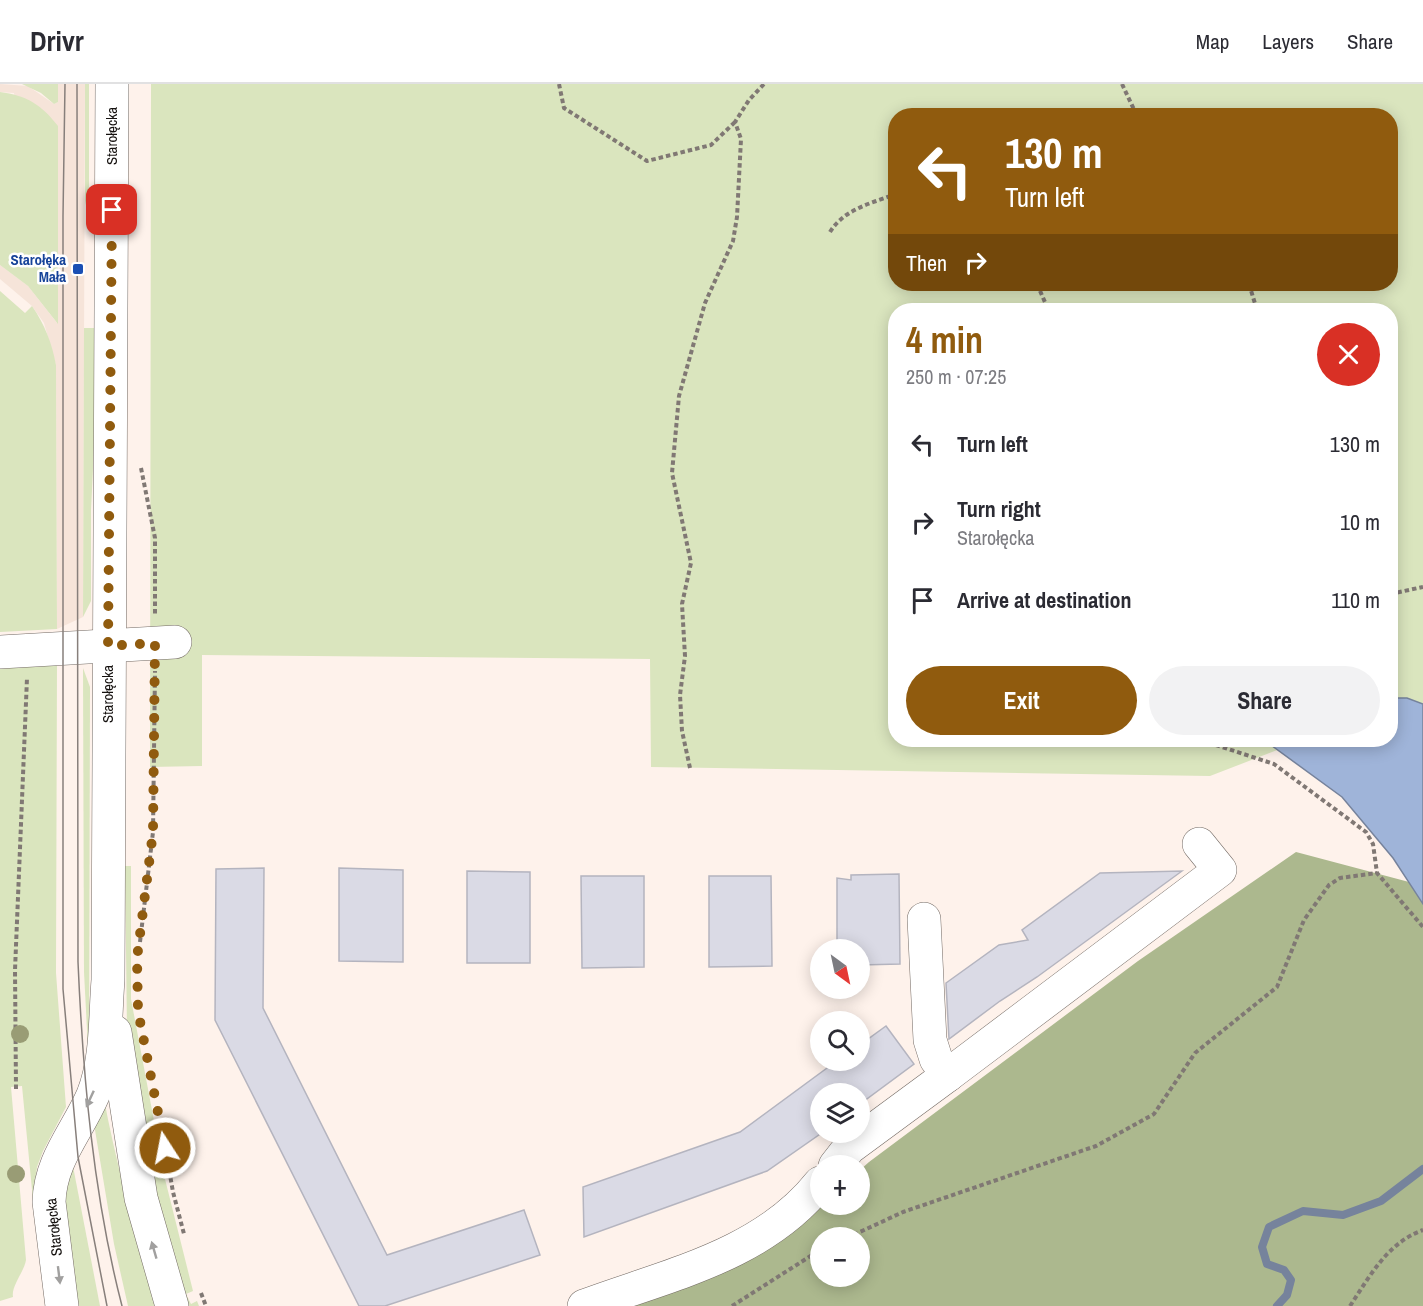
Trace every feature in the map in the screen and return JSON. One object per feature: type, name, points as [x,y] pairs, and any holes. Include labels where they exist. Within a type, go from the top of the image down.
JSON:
[{"type":"street","name":"Starołęcka","points":[[62,1306],[49,1202],[51,1178],[93,1094],[101,1065],[108,980],[112,84]]},
{"type":"street","points":[[14,651],[165,643]]},
{"type":"street","points":[[844,1155],[849,1148],[1220,870],[1199,844]]},
{"type":"street","points":[[924,919],[930,1040],[936,1059],[948,1075]]},
{"type":"street","name":"Starołęcka","points":[[108,980],[141,1198],[172,1306]]},
{"type":"street","points":[[592,1305],[721,1257],[760,1235],[810,1197]]},
{"type":"path","points":[[559,84],[564,108],[647,161],[711,145],[735,122],[749,100],[764,84]]},
{"type":"path","points":[[1122,84],[1133,108]]},
{"type":"path","points":[[690,768],[682,731],[680,695],[685,656],[682,604],[691,563],[672,473],[679,396],[705,303],[733,241],[737,217],[741,139],[735,122]]},
{"type":"path","points":[[830,232],[837,220],[888,197]]},
{"type":"path","points":[[139,946],[153,832],[165,643],[155,538],[140,461]]},
{"type":"path","points":[[1398,592],[1423,587]]},
{"type":"path","points":[[14,651],[16,1089]]},
{"type":"path","points":[[1222,747],[1274,764],[1366,832],[1373,844],[1377,873],[1423,927]]},
{"type":"path","points":[[870,1227],[903,1212],[1096,1146],[1154,1114],[1195,1053],[1277,987],[1304,920],[1329,885],[1340,878],[1377,873]]},
{"type":"path","points":[[164,1137],[173,1192],[185,1236]]},
{"type":"path","points":[[1350,1306],[1383,1256],[1413,1233],[1423,1230]]},
{"type":"path","points":[[732,1306],[810,1256]]},
{"type":"path","points":[[200,1289],[206,1306]]},
{"type":"shaded area","points":[[0,84],[28,86],[54,104],[58,102],[58,84],[85,84],[83,617],[57,629],[56,365],[44,323],[32,306],[0,279],[0,265],[28,286],[57,323],[14,93],[0,92]]},
{"type":"green space","points":[[22,84],[58,84],[58,102],[54,104],[41,93]]},
{"type":"green space","points":[[85,84],[89,84],[89,187],[85,205]]},
{"type":"green space","points":[[151,84],[1423,84],[1423,704],[1407,698],[1398,698],[1398,303],[888,303],[888,747],[1276,747],[1280,749],[1210,776],[651,767],[650,659],[202,655],[202,766],[150,767]]},
{"type":"green space","points":[[0,92],[33,102],[58,126],[58,324],[28,286],[0,265]]},
{"type":"green space","points":[[0,291],[25,313],[32,306],[47,334],[56,365],[57,629],[0,632]]},
{"type":"green space","points":[[84,328],[96,328],[91,601],[83,617]]},
{"type":"green space","points":[[0,663],[57,663],[56,973],[66,1107],[37,1167],[33,1200],[22,1086],[11,1087],[26,1260],[14,1288],[13,1297],[0,1301]]},
{"type":"green space","points":[[83,668],[90,687],[89,1068],[84,972]]},
{"type":"green space","points":[[1296,852],[1409,882],[1423,904],[1423,1306],[630,1306],[655,1292],[773,1246],[810,1214],[870,1215],[870,1161],[1138,961]]},
{"type":"green space","points":[[125,866],[131,866],[131,999],[165,1179],[193,1291],[186,1294],[191,1304],[197,1301],[199,1306],[186,1306],[157,1214],[127,1032]]},
{"type":"green space","points":[[104,1099],[121,1177],[157,1306],[128,1306],[114,1244],[93,1118]]},
{"type":"green space","points":[[71,1156],[100,1306],[78,1306],[64,1200]]},
{"type":"water","points":[[1398,698],[1407,698],[1423,704],[1423,904],[1393,858],[1342,797],[1274,747],[1398,747]]},
{"type":"building","points":[[264,868],[263,1008],[387,1255],[524,1210],[540,1255],[385,1306],[359,1306],[215,1020],[216,869]]},
{"type":"building","points":[[339,868],[403,870],[403,962],[339,961]]},
{"type":"building","points":[[467,871],[530,872],[530,963],[467,963]]},
{"type":"building","points":[[1182,871],[949,1039],[946,983],[999,945],[1028,940],[1022,930],[1100,873]]},
{"type":"building","points":[[899,874],[900,964],[870,965],[870,939],[837,939],[837,878],[851,880],[851,875]]},
{"type":"building","points":[[581,876],[644,876],[644,967],[582,968]]},
{"type":"building","points":[[709,876],[771,876],[772,966],[709,967]]},
{"type":"building","points":[[886,1026],[914,1064],[870,1097],[870,1083],[810,1083],[810,1141],[767,1171],[584,1237],[583,1187],[740,1132],[823,1071],[870,1071],[870,1038]]},
{"type":"waterway","points":[[1277,1306],[1287,1295],[1291,1280],[1284,1270],[1267,1264],[1262,1247],[1269,1227],[1303,1211],[1343,1215],[1381,1201],[1423,1169]]},
{"type":"tram line","points":[[65,84],[63,989],[78,1157],[107,1306]]},
{"type":"tram line","points":[[77,84],[78,962],[91,1135],[104,1221],[122,1306]]},
{"type":"place","name":"Starołęka Mała","points":[[78,269]]},
{"type":"route","points":[[112,210],[108,646],[155,643],[153,832],[137,958],[138,1011],[165,1148]]}]
